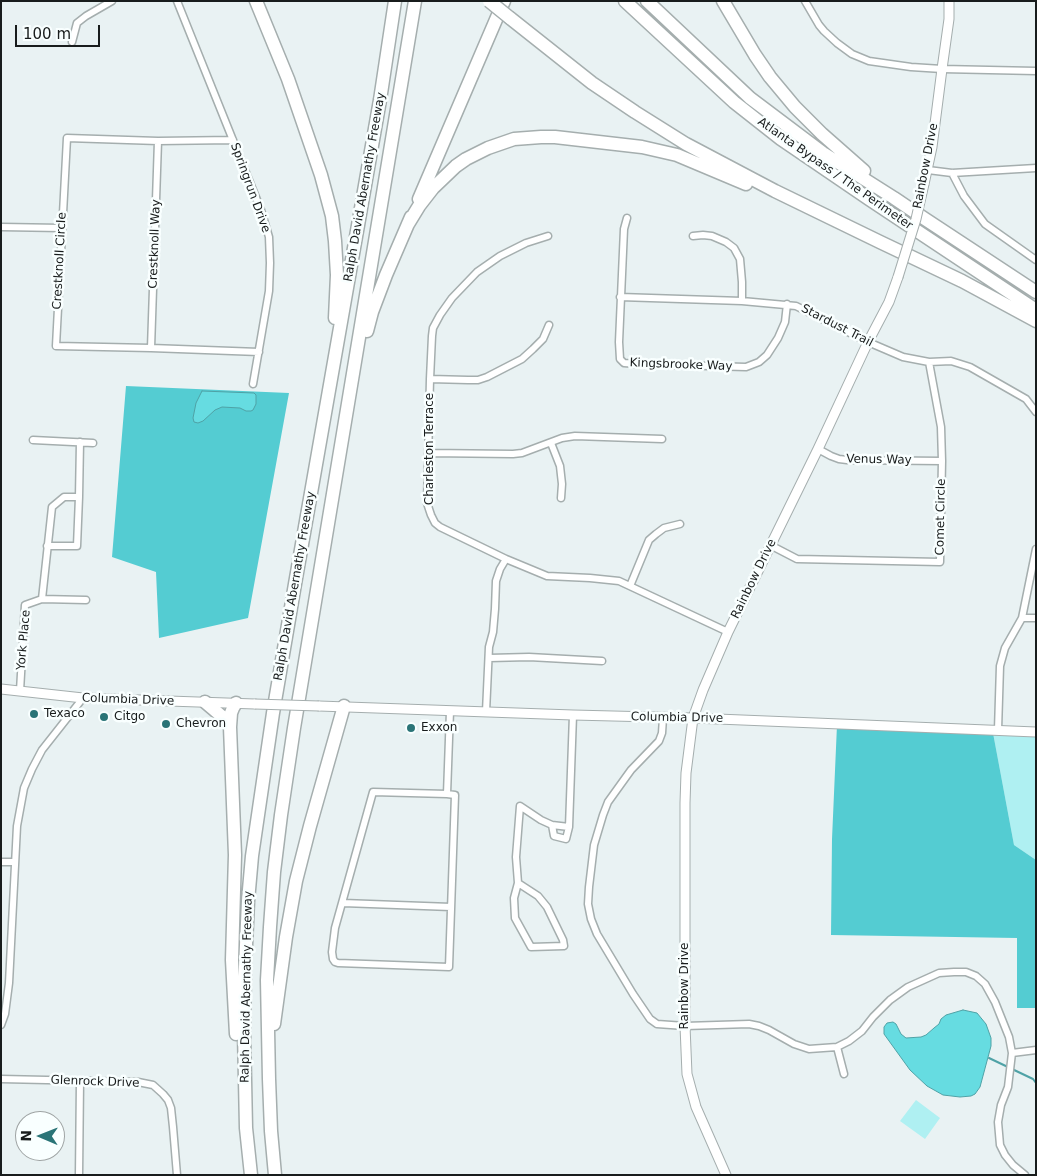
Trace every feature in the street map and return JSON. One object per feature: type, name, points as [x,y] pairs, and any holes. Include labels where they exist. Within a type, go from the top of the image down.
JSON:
[{"type":"highway","points":[[256,1],[288,79],[322,175],[332,216],[337,275],[333,368]]},
{"type":"highway","name":"Ralph David Abernathy Freeway","points":[[251,1175],[246,1128],[244,1080],[244,977],[252,856],[288,621],[379,109],[395,1]]},
{"type":"highway","name":"Ralph David Abernathy Freeway","points":[[275,1175],[269,1079],[268,980],[274,872],[294,728],[414,1]]},
{"type":"highway","points":[[489,1],[592,82],[686,144],[775,191],[962,281],[1036,321]]},
{"type":"highway","points":[[335,483],[362,349],[372,312],[386,275],[504,1]]},
{"type":"highway","name":"Atlanta Bypass / The Perimeter","points":[[625,1],[734,102],[781,139],[1036,310]]},
{"type":"highway","name":"Atlanta Bypass / The Perimeter","points":[[646,1],[750,98],[824,153],[1036,292]]},
{"type":"highway","points":[[723,1],[755,55],[770,77],[795,107],[822,134],[894,198]]},
{"type":"highway","points":[[408,224],[433,188],[466,159],[488,148],[514,140],[555,137],[642,147],[677,156],[700,164],[880,242]]},
{"type":"highway","points":[[205,702],[224,718],[230,728]]},
{"type":"highway","points":[[236,703],[231,713],[230,728],[235,854],[232,960],[236,1038],[246,1128]]},
{"type":"highway","points":[[269,1079],[286,937],[296,881],[312,816],[344,706]]},
{"type":"street","points":[[72,42],[77,24],[86,16],[112,1]]},
{"type":"street","name":"Springrun Drive","points":[[177,1],[261,210],[269,237],[269,291],[253,384]]},
{"type":"street","points":[[805,1],[824,32],[852,54],[869,61],[942,69],[1036,71]]},
{"type":"street","name":"Rainbow Drive","points":[[726,1175],[696,1107],[687,1074],[685,1026],[685,803],[686,773],[694,718],[703,690],[728,632],[889,302],[898,277],[916,219],[928,170],[949,19],[949,1]]},
{"type":"street","name":"Crestknoll Circle","points":[[233,140],[158,141],[66,138],[56,346],[259,352]]},
{"type":"street","name":"Crestknoll Way","points":[[151,348],[158,141]]},
{"type":"street","points":[[928,170],[952,173],[1036,168]]},
{"type":"street","points":[[952,173],[964,196],[985,224],[1036,260]]},
{"type":"street","name":"Kingsbrooke Way","points":[[627,218],[624,229],[619,342],[620,359],[624,363],[746,367],[759,362],[767,355],[778,338],[785,322],[787,304]]},
{"type":"street","points":[[1,227],[62,228]]},
{"type":"street","name":"Charleston Terrace","points":[[548,236],[526,243],[500,256],[477,272],[452,298],[433,328],[427,503],[430,515],[440,527],[506,560],[547,576],[618,581],[728,632]]},
{"type":"street","points":[[693,236],[712,236],[734,248],[740,259],[742,301]]},
{"type":"street","name":"Stardust Trail","points":[[620,297],[742,301],[796,306],[868,342],[903,357],[930,362],[950,361],[970,367],[1026,399],[1036,412]]},
{"type":"street","points":[[430,379],[478,380],[487,377],[522,359],[543,339],[549,325]]},
{"type":"street","name":"Comet Circle","points":[[770,545],[797,559],[940,562],[941,427],[930,362]]},
{"type":"street","points":[[429,453],[522,453],[562,438],[575,436],[662,440]]},
{"type":"street","points":[[33,440],[93,443]]},
{"type":"street","points":[[47,546],[76,546],[80,442]]},
{"type":"street","points":[[551,443],[560,466],[561,498]]},
{"type":"street","name":"Venus Way","points":[[818,448],[831,456],[847,460],[942,461]]},
{"type":"street","name":"York Place","points":[[42,599],[52,506],[64,497],[79,497]]},
{"type":"street","points":[[430,529],[435,523]]},
{"type":"street","points":[[630,586],[650,540],[664,528],[680,524]]},
{"type":"street","points":[[998,730],[1000,666],[1004,648],[1022,618],[1036,549]]},
{"type":"street","points":[[486,712],[496,581],[500,569],[506,560]]},
{"type":"street","name":"York Place","points":[[20,691],[25,605],[42,599],[86,600]]},
{"type":"street","points":[[1022,618],[1036,618]]},
{"type":"street","points":[[490,658],[529,657],[602,660]]},
{"type":"street","name":"Columbia Drive","points":[[1,689],[83,698],[344,706],[573,716],[694,718],[1036,732]]},
{"type":"street","points":[[1,1024],[5,1014],[9,983],[14,862],[17,826],[24,788],[42,750],[83,698]]},
{"type":"street","points":[[447,794],[450,711]]},
{"type":"street","points":[[552,825],[554,836],[566,839],[569,827],[573,716]]},
{"type":"street","points":[[663,718],[662,733],[659,741],[631,770],[608,802],[602,815],[591,864],[588,904],[597,934],[650,1019],[657,1024],[685,1026],[749,1024],[759,1026],[794,1044],[809,1048],[837,1047],[849,1042],[862,1031],[890,1000],[908,987],[939,973],[966,972],[976,976],[985,984],[995,1002],[1009,1037],[1012,1052],[1008,1087],[1001,1105],[998,1122],[1000,1145],[1013,1166],[1025,1175]]},
{"type":"street","points":[[373,792],[447,794],[455,795],[449,966],[335,962],[332,952],[335,928],[373,792]]},
{"type":"street","points":[[518,883],[538,896],[547,907],[564,946],[531,947],[515,918],[514,898],[518,883],[516,856],[520,806],[552,825],[569,827]]},
{"type":"street","points":[[1,862],[14,862]]},
{"type":"street","points":[[343,903],[451,906]]},
{"type":"street","points":[[1,983],[9,983]]},
{"type":"street","points":[[837,1047],[844,1074]]},
{"type":"street","points":[[1012,1052],[1036,1050]]},
{"type":"street","name":"Glenrock Drive","points":[[1,1079],[138,1082],[152,1085],[168,1100],[171,1108],[177,1175]]},
{"type":"street","points":[[79,1175],[80,1081]]},
{"type":"shaded area","points":[[126,386],[289,393],[248,618],[159,638],[156,572],[112,557]]},
{"type":"shaded area","points":[[202,391],[254,393],[256,395],[256,404],[251,411],[222,407],[198,423],[194,422],[193,418],[196,403]]},
{"type":"shaded area","points":[[837,725],[993,733],[1014,845],[1036,860],[1036,1008],[1017,1008],[1017,938],[831,935],[832,839]]},
{"type":"shaded area","points":[[993,733],[1036,733],[1036,860],[1014,845]]},
{"type":"shaded area","points":[[963,1010],[977,1013],[986,1024],[991,1038],[991,1046],[980,1087],[975,1094],[960,1097],[943,1095],[927,1086],[910,1070],[884,1034],[884,1027],[887,1023],[893,1022],[906,1038],[921,1037],[939,1024],[946,1015]]},
{"type":"shaded area","points":[[916,1100],[940,1118],[925,1139],[900,1121]]},
{"type":"waterway","points":[[989,1058],[1033,1079],[1036,1083]]},
{"type":"place","name":"Texaco","points":[[34,714]]},
{"type":"place","name":"Citgo","points":[[104,717]]},
{"type":"place","name":"Chevron","points":[[166,724]]},
{"type":"place","name":"Exxon","points":[[411,728]]}]
